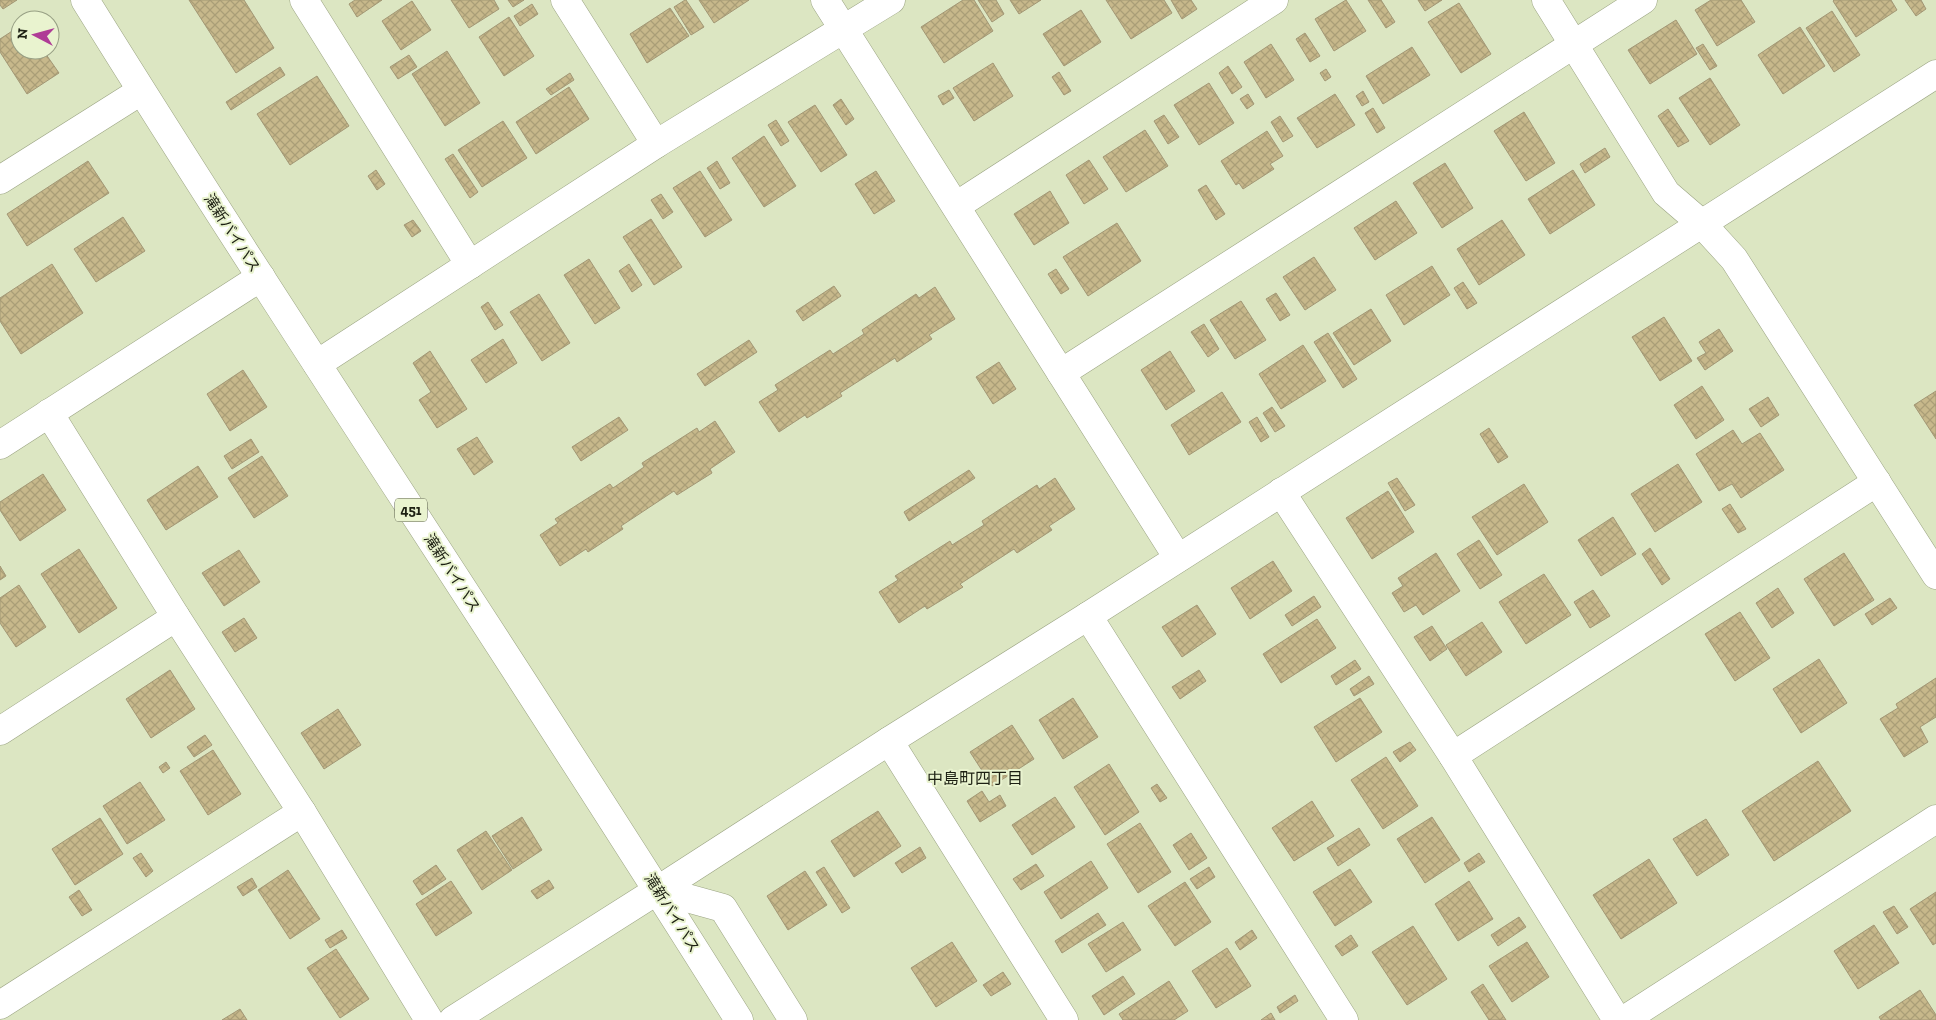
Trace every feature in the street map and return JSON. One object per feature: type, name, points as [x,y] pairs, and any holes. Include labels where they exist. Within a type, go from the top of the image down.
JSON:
[{"type":"main road","name":"滝新バイパス","points":[[85,0],[141,91],[658,890],[739,1020]]},
{"type":"main road","points":[[304,0],[470,265]]},
{"type":"main road","points":[[565,0],[656,144]]},
{"type":"main road","points":[[825,0],[1178,558]]},
{"type":"main road","points":[[317,364],[656,144],[892,0]]},
{"type":"main road","points":[[956,206],[1274,0]]},
{"type":"main road","points":[[1546,0],[1666,192],[1702,224],[1734,258],[1936,574]]},
{"type":"main road","points":[[1061,373],[1643,0]]},
{"type":"main road","points":[[453,1020],[1702,224],[1932,85]]},
{"type":"main road","points":[[0,180],[141,91]]},
{"type":"main road","points":[[0,444],[261,277]]},
{"type":"main road","points":[[50,413],[176,617],[302,812],[429,1020]]},
{"type":"main road","points":[[1453,756],[1877,482]]},
{"type":"main road","points":[[1281,492],[1453,756],[1618,1020]]},
{"type":"main road","points":[[1088,616],[1344,1020]]},
{"type":"main road","points":[[0,731],[176,617]]},
{"type":"main road","points":[[889,741],[1064,1020]]},
{"type":"main road","points":[[0,1005],[302,812]]},
{"type":"main road","points":[[1624,1020],[1936,819]]},
{"type":"main road","points":[[658,890],[723,908],[793,1020]]},
{"type":"building","points":[[0,0],[17,0],[3,9],[0,5]]},
{"type":"building","points":[[189,0],[244,0],[274,48],[236,73]]},
{"type":"building","points":[[355,0],[382,0],[357,17],[349,4]]},
{"type":"building","points":[[451,0],[494,0],[499,9],[469,28]]},
{"type":"building","points":[[508,0],[524,0],[513,7]]},
{"type":"building","points":[[685,0],[704,27],[691,35],[674,7]]},
{"type":"building","points":[[699,0],[749,0],[714,23]]},
{"type":"building","points":[[963,0],[974,0],[993,31],[944,63],[921,27]]},
{"type":"building","points":[[978,0],[996,0],[1004,14],[992,22]]},
{"type":"building","points":[[1010,0],[1041,0],[1019,14]]},
{"type":"building","points":[[1106,0],[1164,0],[1172,13],[1131,39]]},
{"type":"building","points":[[1171,0],[1191,0],[1197,9],[1182,19]]},
{"type":"building","points":[[1346,0],[1366,31],[1334,51],[1315,19]]},
{"type":"building","points":[[1368,0],[1381,0],[1395,22],[1386,28]]},
{"type":"building","points":[[1418,0],[1442,0],[1425,11]]},
{"type":"building","points":[[1711,0],[1741,0],[1755,22],[1717,46],[1695,10]]},
{"type":"building","points":[[1834,0],[1891,0],[1897,10],[1856,37]]},
{"type":"building","points":[[1905,0],[1921,0],[1926,9],[1916,16]]},
{"type":"building","points":[[412,1],[431,30],[401,50],[382,21]]},
{"type":"building","points":[[1459,3],[1491,54],[1461,73],[1428,22]]},
{"type":"building","points":[[532,4],[538,14],[520,26],[514,16]]},
{"type":"building","points":[[670,8],[689,36],[647,63],[630,34]]},
{"type":"building","points":[[1081,10],[1101,42],[1064,66],[1043,34]]},
{"type":"building","points":[[1832,11],[1860,55],[1834,72],[1806,28]]},
{"type":"building","points":[[509,17],[534,56],[504,76],[479,37]]},
{"type":"building","points":[[1676,20],[1697,54],[1650,84],[1628,50]]},
{"type":"building","points":[[1800,27],[1825,66],[1783,94],[1758,55]]},
{"type":"building","points":[[10,32],[10,60],[50,60],[59,73],[27,94],[0,52],[0,39]]},
{"type":"building","points":[[1305,33],[1320,56],[1310,62],[1296,39]]},
{"type":"building","points":[[1271,44],[1294,80],[1266,98],[1244,62]]},
{"type":"building","points":[[1703,44],[1717,66],[1710,70],[1696,48]]},
{"type":"building","points":[[1412,47],[1430,75],[1383,104],[1366,76]]},
{"type":"building","points":[[447,51],[480,103],[445,126],[412,74]]},
{"type":"building","points":[[409,55],[417,67],[398,79],[390,67]]},
{"type":"building","points":[[993,63],[1013,96],[974,121],[953,88]]},
{"type":"building","points":[[1228,66],[1242,87],[1232,94],[1219,73]]},
{"type":"building","points":[[280,67],[285,75],[231,110],[226,102]]},
{"type":"building","points":[[1326,69],[1331,77],[1325,81],[1320,73]]},
{"type":"building","points":[[1059,72],[1071,91],[1064,95],[1052,77]]},
{"type":"building","points":[[570,73],[574,80],[551,95],[546,89]]},
{"type":"building","points":[[317,76],[349,126],[290,165],[257,114]]},
{"type":"building","points":[[1710,78],[1740,125],[1710,145],[1679,98]]},
{"type":"building","points":[[1209,83],[1234,123],[1199,145],[1174,105]]},
{"type":"building","points":[[569,87],[589,119],[536,154],[516,122]]},
{"type":"building","points":[[949,90],[954,98],[943,105],[938,96]]},
{"type":"building","points":[[1363,91],[1369,102],[1362,106],[1356,96]]},
{"type":"building","points":[[1248,94],[1254,104],[1247,109],[1240,99]]},
{"type":"building","points":[[1335,94],[1355,125],[1317,148],[1297,118]]},
{"type":"building","points":[[841,99],[854,119],[846,125],[833,105]]},
{"type":"building","points":[[815,105],[847,155],[821,172],[788,122]]},
{"type":"building","points":[[1373,108],[1385,128],[1377,133],[1365,113]]},
{"type":"building","points":[[1668,109],[1689,141],[1678,147],[1658,116]]},
{"type":"building","points":[[1524,112],[1555,163],[1526,181],[1494,131]]},
{"type":"building","points":[[1164,115],[1179,137],[1168,144],[1154,121]]},
{"type":"building","points":[[1280,116],[1293,136],[1283,142],[1271,122]]},
{"type":"building","points":[[776,120],[789,141],[781,146],[768,125]]},
{"type":"building","points":[[503,121],[527,158],[482,187],[458,150]]},
{"type":"building","points":[[1145,130],[1168,166],[1126,192],[1103,157]]},
{"type":"building","points":[[1267,131],[1283,156],[1270,164],[1274,169],[1243,189],[1239,183],[1236,185],[1221,161]]},
{"type":"building","points":[[764,136],[796,186],[764,207],[732,158]]},
{"type":"building","points":[[1605,148],[1610,157],[1585,173],[1580,164]]},
{"type":"building","points":[[453,154],[478,192],[470,198],[445,159]]},
{"type":"building","points":[[1089,160],[1108,189],[1084,204],[1066,175]]},
{"type":"building","points":[[88,161],[109,193],[27,246],[7,214]]},
{"type":"building","points":[[717,161],[730,183],[720,189],[707,168]]},
{"type":"building","points":[[1445,163],[1473,208],[1442,228],[1413,183]]},
{"type":"building","points":[[376,170],[385,184],[377,190],[368,176]]},
{"type":"building","points":[[1573,170],[1595,205],[1550,234],[1528,199]]},
{"type":"building","points":[[700,171],[732,220],[705,237],[673,188]]},
{"type":"building","points":[[876,171],[895,201],[874,214],[855,184]]},
{"type":"building","points":[[1206,185],[1225,214],[1216,220],[1198,190]]},
{"type":"building","points":[[1050,191],[1069,223],[1034,245],[1014,214]]},
{"type":"building","points":[[661,194],[673,212],[663,219],[651,200]]},
{"type":"building","points":[[1396,201],[1417,233],[1375,260],[1354,228]]},
{"type":"building","points":[[123,217],[145,251],[96,282],[74,249]]},
{"type":"building","points":[[651,219],[682,267],[654,285],[623,237]]},
{"type":"building","points":[[413,220],[421,231],[412,237],[404,225]]},
{"type":"building","points":[[1502,220],[1525,255],[1479,285],[1457,249]]},
{"type":"building","points":[[1117,223],[1141,261],[1088,296],[1063,257]]},
{"type":"building","points":[[1314,257],[1336,290],[1305,310],[1283,277]]},
{"type":"building","points":[[589,259],[620,308],[595,324],[564,275]]},
{"type":"building","points":[[52,264],[83,313],[21,354],[0,321],[0,298]]},
{"type":"building","points":[[629,264],[642,285],[632,292],[619,271]]},
{"type":"building","points":[[1432,266],[1450,295],[1404,325],[1386,295]]},
{"type":"building","points":[[1056,269],[1069,289],[1061,294],[1048,274]]},
{"type":"building","points":[[1463,282],[1477,303],[1467,309],[1454,288]]},
{"type":"building","points":[[834,286],[841,296],[803,321],[796,311]]},
{"type":"building","points":[[935,287],[955,319],[929,335],[932,339],[897,362],[895,358],[840,393],[842,396],[807,418],[805,415],[779,432],[759,402],[778,390],[775,385],[830,350],[833,354],[864,334],[862,330],[916,294],[919,298]]},
{"type":"building","points":[[1276,293],[1290,315],[1280,321],[1266,299]]},
{"type":"building","points":[[539,294],[570,343],[542,361],[510,312]]},
{"type":"building","points":[[1241,301],[1266,340],[1235,359],[1210,320]]},
{"type":"building","points":[[488,302],[503,325],[495,330],[481,307]]},
{"type":"building","points":[[1371,309],[1391,341],[1354,365],[1333,333]]},
{"type":"building","points":[[1664,317],[1692,361],[1660,381],[1632,337]]},
{"type":"building","points":[[1204,324],[1219,349],[1208,357],[1191,332]]},
{"type":"building","points":[[1719,329],[1733,351],[1705,370],[1697,358],[1706,353],[1699,342]]},
{"type":"building","points":[[1328,333],[1357,379],[1343,388],[1314,342]]},
{"type":"building","points":[[503,339],[517,363],[486,383],[471,360]]},
{"type":"building","points":[[749,340],[757,352],[705,386],[697,374]]},
{"type":"building","points":[[1303,345],[1326,381],[1281,409],[1259,374]]},
{"type":"building","points":[[430,351],[467,409],[437,428],[419,400],[431,392],[413,363]]},
{"type":"building","points":[[1170,351],[1195,391],[1166,410],[1141,370]]},
{"type":"building","points":[[999,362],[1016,389],[993,404],[976,377]]},
{"type":"building","points":[[243,370],[267,407],[230,431],[207,394]]},
{"type":"building","points":[[1702,386],[1724,420],[1696,439],[1674,405]]},
{"type":"building","points":[[1936,391],[1936,439],[1914,405]]},
{"type":"building","points":[[1222,392],[1241,422],[1189,455],[1171,425]]},
{"type":"building","points":[[1768,397],[1779,415],[1761,427],[1749,409]]},
{"type":"building","points":[[1272,407],[1285,426],[1275,432],[1263,413]]},
{"type":"building","points":[[619,417],[628,430],[581,461],[572,447]]},
{"type":"building","points":[[1257,417],[1269,437],[1261,442],[1249,422]]},
{"type":"building","points":[[715,421],[735,452],[710,469],[712,473],[677,495],[674,491],[621,526],[623,529],[588,552],[586,549],[560,566],[540,535],[558,523],[555,519],[610,484],[613,488],[644,467],[642,463],[697,428],[699,432]]},
{"type":"building","points":[[1489,428],[1508,457],[1498,463],[1480,434]]},
{"type":"building","points":[[1733,430],[1742,444],[1760,433],[1784,470],[1741,498],[1732,484],[1719,491],[1696,454]]},
{"type":"building","points":[[477,437],[493,462],[474,475],[457,449]]},
{"type":"building","points":[[251,439],[259,452],[232,469],[224,456]]},
{"type":"building","points":[[262,456],[288,496],[254,518],[228,478]]},
{"type":"building","points":[[1678,464],[1702,502],[1655,532],[1631,494]]},
{"type":"building","points":[[198,466],[218,497],[166,530],[147,500]]},
{"type":"building","points":[[969,470],[975,478],[909,521],[904,512]]},
{"type":"building","points":[[43,474],[66,510],[20,541],[0,510],[0,502]]},
{"type":"building","points":[[1055,478],[1075,509],[1049,526],[1052,530],[1017,553],[1014,549],[960,584],[963,587],[927,609],[925,606],[899,623],[879,592],[898,580],[895,576],[950,541],[952,545],[984,525],[982,521],[1037,485],[1039,489]]},
{"type":"building","points":[[1397,478],[1415,505],[1405,511],[1388,483]]},
{"type":"building","points":[[1524,484],[1548,522],[1497,555],[1472,517]]},
{"type":"building","points":[[1388,491],[1414,532],[1372,559],[1346,518]]},
{"type":"building","points":[[1730,504],[1746,529],[1738,533],[1722,509]]},
{"type":"building","points":[[1613,517],[1636,554],[1601,576],[1578,540]]},
{"type":"building","points":[[1479,540],[1502,575],[1480,589],[1457,554]]},
{"type":"building","points":[[1650,548],[1670,579],[1662,585],[1642,554]]},
{"type":"building","points":[[79,549],[117,608],[79,633],[41,574]]},
{"type":"building","points":[[239,550],[260,582],[224,606],[202,573]]},
{"type":"building","points":[[1436,553],[1460,591],[1423,615],[1416,605],[1404,612],[1392,593],[1403,586],[1398,578]]},
{"type":"building","points":[[1844,553],[1874,600],[1834,626],[1804,579]]},
{"type":"building","points":[[1273,561],[1292,591],[1250,619],[1231,588]]},
{"type":"building","points":[[0,566],[6,576],[0,580]]},
{"type":"building","points":[[1544,574],[1571,615],[1526,644],[1499,602]]},
{"type":"building","points":[[19,585],[46,627],[16,647],[0,623],[0,598]]},
{"type":"building","points":[[1778,588],[1794,613],[1772,628],[1756,603]]},
{"type":"building","points":[[1593,590],[1610,616],[1590,628],[1574,602]]},
{"type":"building","points":[[1314,596],[1321,607],[1292,626],[1285,615]]},
{"type":"building","points":[[1890,598],[1897,608],[1872,625],[1865,614]]},
{"type":"building","points":[[1197,605],[1216,634],[1182,657],[1162,627]]},
{"type":"building","points":[[1740,612],[1770,658],[1735,681],[1705,634]]},
{"type":"building","points":[[244,618],[257,638],[235,652],[222,632]]},
{"type":"building","points":[[1317,619],[1336,648],[1281,683],[1263,654]]},
{"type":"building","points":[[1482,622],[1502,652],[1466,676],[1446,645]]},
{"type":"building","points":[[1432,626],[1447,649],[1430,661],[1414,637]]},
{"type":"building","points":[[1819,659],[1847,703],[1801,733],[1773,689]]},
{"type":"building","points":[[1355,660],[1361,669],[1336,685],[1331,676]]},
{"type":"building","points":[[170,670],[195,709],[151,738],[126,699]]},
{"type":"building","points":[[1199,670],[1206,681],[1180,699],[1172,687]]},
{"type":"building","points":[[1369,676],[1374,684],[1354,696],[1350,689]]},
{"type":"building","points":[[1936,678],[1936,717],[1920,727],[1928,742],[1904,757],[1880,719],[1898,708],[1896,704]]},
{"type":"building","points":[[1073,698],[1098,737],[1063,759],[1039,720]]},
{"type":"building","points":[[1360,698],[1382,732],[1336,762],[1314,727]]},
{"type":"building","points":[[338,709],[361,745],[324,769],[301,733]]},
{"type":"building","points":[[1012,725],[1034,759],[992,786],[970,752]]},
{"type":"building","points":[[205,735],[212,745],[194,757],[187,747]]},
{"type":"building","points":[[1410,742],[1416,750],[1400,762],[1393,752]]},
{"type":"building","points":[[213,750],[241,794],[208,815],[180,771]]},
{"type":"building","points":[[1386,757],[1418,806],[1383,829],[1351,780]]},
{"type":"building","points":[[1818,761],[1851,811],[1774,861],[1742,811]]},
{"type":"building","points":[[166,762],[170,768],[163,773],[159,767]]},
{"type":"building","points":[[1109,764],[1139,812],[1105,835],[1074,787]]},
{"type":"building","points":[[140,782],[165,820],[127,844],[103,806]]},
{"type":"building","points":[[1157,784],[1167,798],[1160,802],[1151,788]]},
{"type":"building","points":[[982,791],[989,802],[1000,795],[1006,806],[980,822],[967,801]]},
{"type":"building","points":[[1055,797],[1075,827],[1032,855],[1012,825]]},
{"type":"building","points":[[1312,801],[1334,836],[1294,861],[1272,828]]},
{"type":"building","points":[[878,811],[901,846],[854,877],[831,841]]},
{"type":"building","points":[[522,817],[542,850],[513,869],[492,836]]},
{"type":"building","points":[[1432,817],[1460,860],[1425,883],[1397,839]]},
{"type":"building","points":[[100,818],[123,854],[75,885],[52,849]]},
{"type":"building","points":[[1706,819],[1729,855],[1697,876],[1673,839]]},
{"type":"building","points":[[1140,823],[1171,872],[1138,893],[1107,844]]},
{"type":"building","points":[[1359,828],[1370,845],[1338,866],[1327,848]]},
{"type":"building","points":[[486,831],[512,870],[482,890],[457,850]]},
{"type":"building","points":[[1191,833],[1207,858],[1189,870],[1173,845]]},
{"type":"building","points":[[920,847],[926,858],[902,873],[895,863]]},
{"type":"building","points":[[141,853],[153,871],[146,877],[133,858]]},
{"type":"building","points":[[1479,853],[1485,862],[1469,872],[1464,863]]},
{"type":"building","points":[[1649,859],[1677,903],[1621,939],[1593,895]]},
{"type":"building","points":[[1091,861],[1108,888],[1061,919],[1044,892]]},
{"type":"building","points":[[1036,864],[1044,876],[1021,890],[1013,879]]},
{"type":"building","points":[[436,865],[446,879],[422,895],[413,881]]},
{"type":"building","points":[[824,867],[850,908],[842,913],[816,872]]},
{"type":"building","points":[[1209,867],[1215,877],[1197,889],[1190,879]]},
{"type":"building","points":[[1350,869],[1372,902],[1335,926],[1313,892]]},
{"type":"building","points":[[288,870],[320,919],[290,939],[258,890]]},
{"type":"building","points":[[805,871],[827,905],[788,930],[767,896]]},
{"type":"building","points":[[252,878],[257,887],[243,896],[237,887]]},
{"type":"building","points":[[549,880],[554,888],[537,899],[531,891]]},
{"type":"building","points":[[451,881],[472,913],[436,936],[416,904]]},
{"type":"building","points":[[1469,881],[1493,919],[1458,941],[1435,904]]},
{"type":"building","points":[[1185,882],[1211,922],[1175,946],[1148,906]]},
{"type":"building","points":[[79,890],[92,910],[82,916],[69,897]]},
{"type":"building","points":[[1936,892],[1936,943],[1933,945],[1910,909]]},
{"type":"building","points":[[1894,906],[1908,927],[1897,934],[1883,912]]},
{"type":"building","points":[[1098,913],[1106,925],[1062,953],[1055,941]]},
{"type":"building","points":[[1519,917],[1526,927],[1498,946],[1491,935]]},
{"type":"building","points":[[1123,922],[1141,950],[1106,972],[1088,944]]},
{"type":"building","points":[[1874,925],[1899,963],[1858,989],[1834,951]]},
{"type":"building","points":[[1413,926],[1447,979],[1407,1005],[1372,952]]},
{"type":"building","points":[[342,930],[347,938],[330,948],[325,940]]},
{"type":"building","points":[[1252,930],[1257,938],[1240,950],[1235,942]]},
{"type":"building","points":[[1351,935],[1358,946],[1342,956],[1335,946]]},
{"type":"building","points":[[952,942],[977,981],[936,1007],[911,968]]},
{"type":"building","points":[[1527,942],[1549,977],[1512,1002],[1489,966]]},
{"type":"building","points":[[1227,948],[1251,986],[1216,1008],[1192,971]]},
{"type":"building","points":[[336,949],[369,999],[340,1018],[307,968]]},
{"type":"building","points":[[1003,972],[1011,984],[991,996],[983,985]]},
{"type":"building","points":[[1123,976],[1135,994],[1104,1015],[1092,996]]},
{"type":"building","points":[[1169,981],[1188,1011],[1174,1020],[1123,1020],[1119,1014]]},
{"type":"building","points":[[1483,984],[1506,1020],[1489,1020],[1471,992]]},
{"type":"building","points":[[1920,990],[1936,1015],[1936,1020],[1881,1020],[1879,1017]]},
{"type":"building","points":[[1295,995],[1298,1001],[1280,1013],[1277,1007]]},
{"type":"building","points":[[240,1009],[247,1020],[222,1020]]},
{"type":"building","points":[[1271,1013],[1275,1020],[1261,1020]]},
{"type":"district","name":"中島町四丁目","points":[[975,778]]}]
